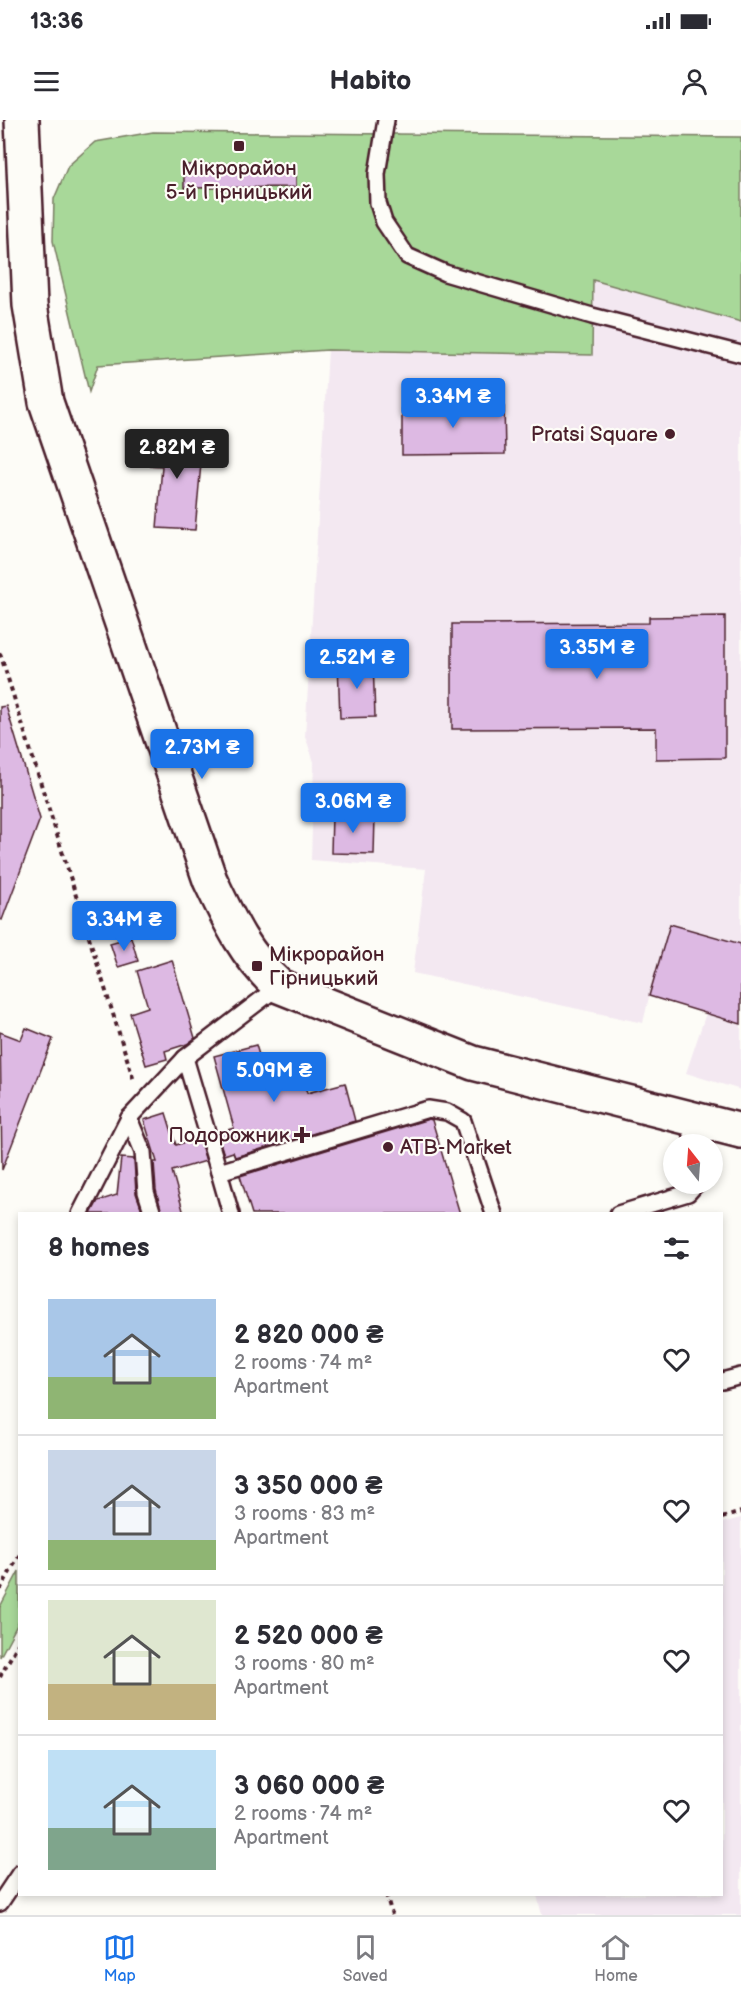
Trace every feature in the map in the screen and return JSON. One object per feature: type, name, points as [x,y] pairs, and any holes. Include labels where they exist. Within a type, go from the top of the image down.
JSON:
[{"type":"street","points":[[22,120],[30,305],[46,402],[210,880],[236,936],[257,966],[279,986],[473,1063],[692,1131],[741,1131]]},
{"type":"lane","points":[[386,120],[378,174],[378,204],[384,222],[407,256],[445,273],[592,316],[741,354]]},
{"type":"lane","points":[[81,1212],[129,1118],[141,1103],[185,1058],[279,986]]},
{"type":"lane","points":[[185,1058],[230,1212]]},
{"type":"lane","points":[[219,1172],[428,1110],[447,1112],[463,1121],[493,1212]]},
{"type":"lane","points":[[129,1118],[143,1152],[146,1192],[152,1212]]},
{"type":"lane","points":[[630,1212],[660,1207],[686,1194]]},
{"type":"lane","points":[[723,1381],[741,1376]]},
{"type":"lane","points":[[0,1903],[18,1876]]},
{"type":"path","points":[[0,653],[141,1103]]},
{"type":"path","points":[[723,1518],[741,1512]]},
{"type":"path","points":[[0,1590],[18,1558]]},
{"type":"path","points":[[0,1677],[18,1645]]},
{"type":"path","points":[[387,1896],[392,1915]]},
{"type":"shaded area","points":[[592,279],[741,322],[741,1090],[686,1073],[706,1013],[649,997],[643,1023],[413,973],[426,869],[311,860],[314,762],[305,736],[328,350],[592,355]]},
{"type":"shaded area","points":[[741,1518],[741,1915],[542,1915],[537,1896],[723,1896],[723,1523]]},
{"type":"green space","points":[[153,132],[741,137],[741,322],[593,280],[592,355],[328,350],[98,365],[89,392],[53,241],[54,199],[68,166],[95,142]]},
{"type":"green space","points":[[18,1573],[18,1623],[0,1657],[0,1607]]},
{"type":"building","points":[[296,164],[296,187],[184,188],[184,165]]},
{"type":"building","points":[[504,403],[505,454],[402,455],[402,404]]},
{"type":"building","points":[[147,437],[203,441],[195,530],[157,528],[162,466],[145,465]]},
{"type":"building","points":[[725,616],[725,758],[656,759],[656,728],[452,729],[452,624],[649,623],[649,617]]},
{"type":"building","points":[[373,661],[375,717],[340,718],[338,663]]},
{"type":"building","points":[[6,706],[40,819],[2,920],[0,919],[0,707]]},
{"type":"building","points":[[332,815],[375,816],[374,854],[331,853]]},
{"type":"building","points":[[670,924],[741,944],[741,1024],[649,996]]},
{"type":"building","points":[[131,937],[138,961],[118,967],[110,943]]},
{"type":"building","points":[[172,960],[195,1038],[187,1044],[165,1051],[167,1059],[146,1065],[130,1013],[148,1007],[137,971]]},
{"type":"building","points":[[26,1028],[53,1039],[2,1170],[0,1032],[21,1040]]},
{"type":"building","points":[[256,1045],[262,1065],[296,1056],[307,1093],[345,1083],[355,1121],[235,1157],[233,1152],[224,1155],[217,1133],[234,1128],[214,1056]]},
{"type":"building","points":[[166,1113],[176,1145],[199,1138],[206,1161],[172,1171],[183,1212],[162,1212],[156,1190],[154,1162],[157,1162],[144,1120]]},
{"type":"building","name":"ATB-Market","points":[[429,1119],[432,1120],[459,1212],[251,1212],[240,1176]]},
{"type":"building","points":[[121,1158],[134,1159],[136,1193],[142,1210],[92,1212],[98,1201],[117,1195]]},
{"type":"place","name":"Мікрорайон 5-й Гірницький","points":[[239,146]]},
{"type":"place","name":"Pratsi Square","points":[[670,434]]},
{"type":"place","name":"Мiкрорайон Гiрницький","points":[[257,966]]},
{"type":"place","name":"Подорожник","points":[[302,1135]]},
{"type":"place","name":"ATB-Market","points":[[388,1147]]}]
